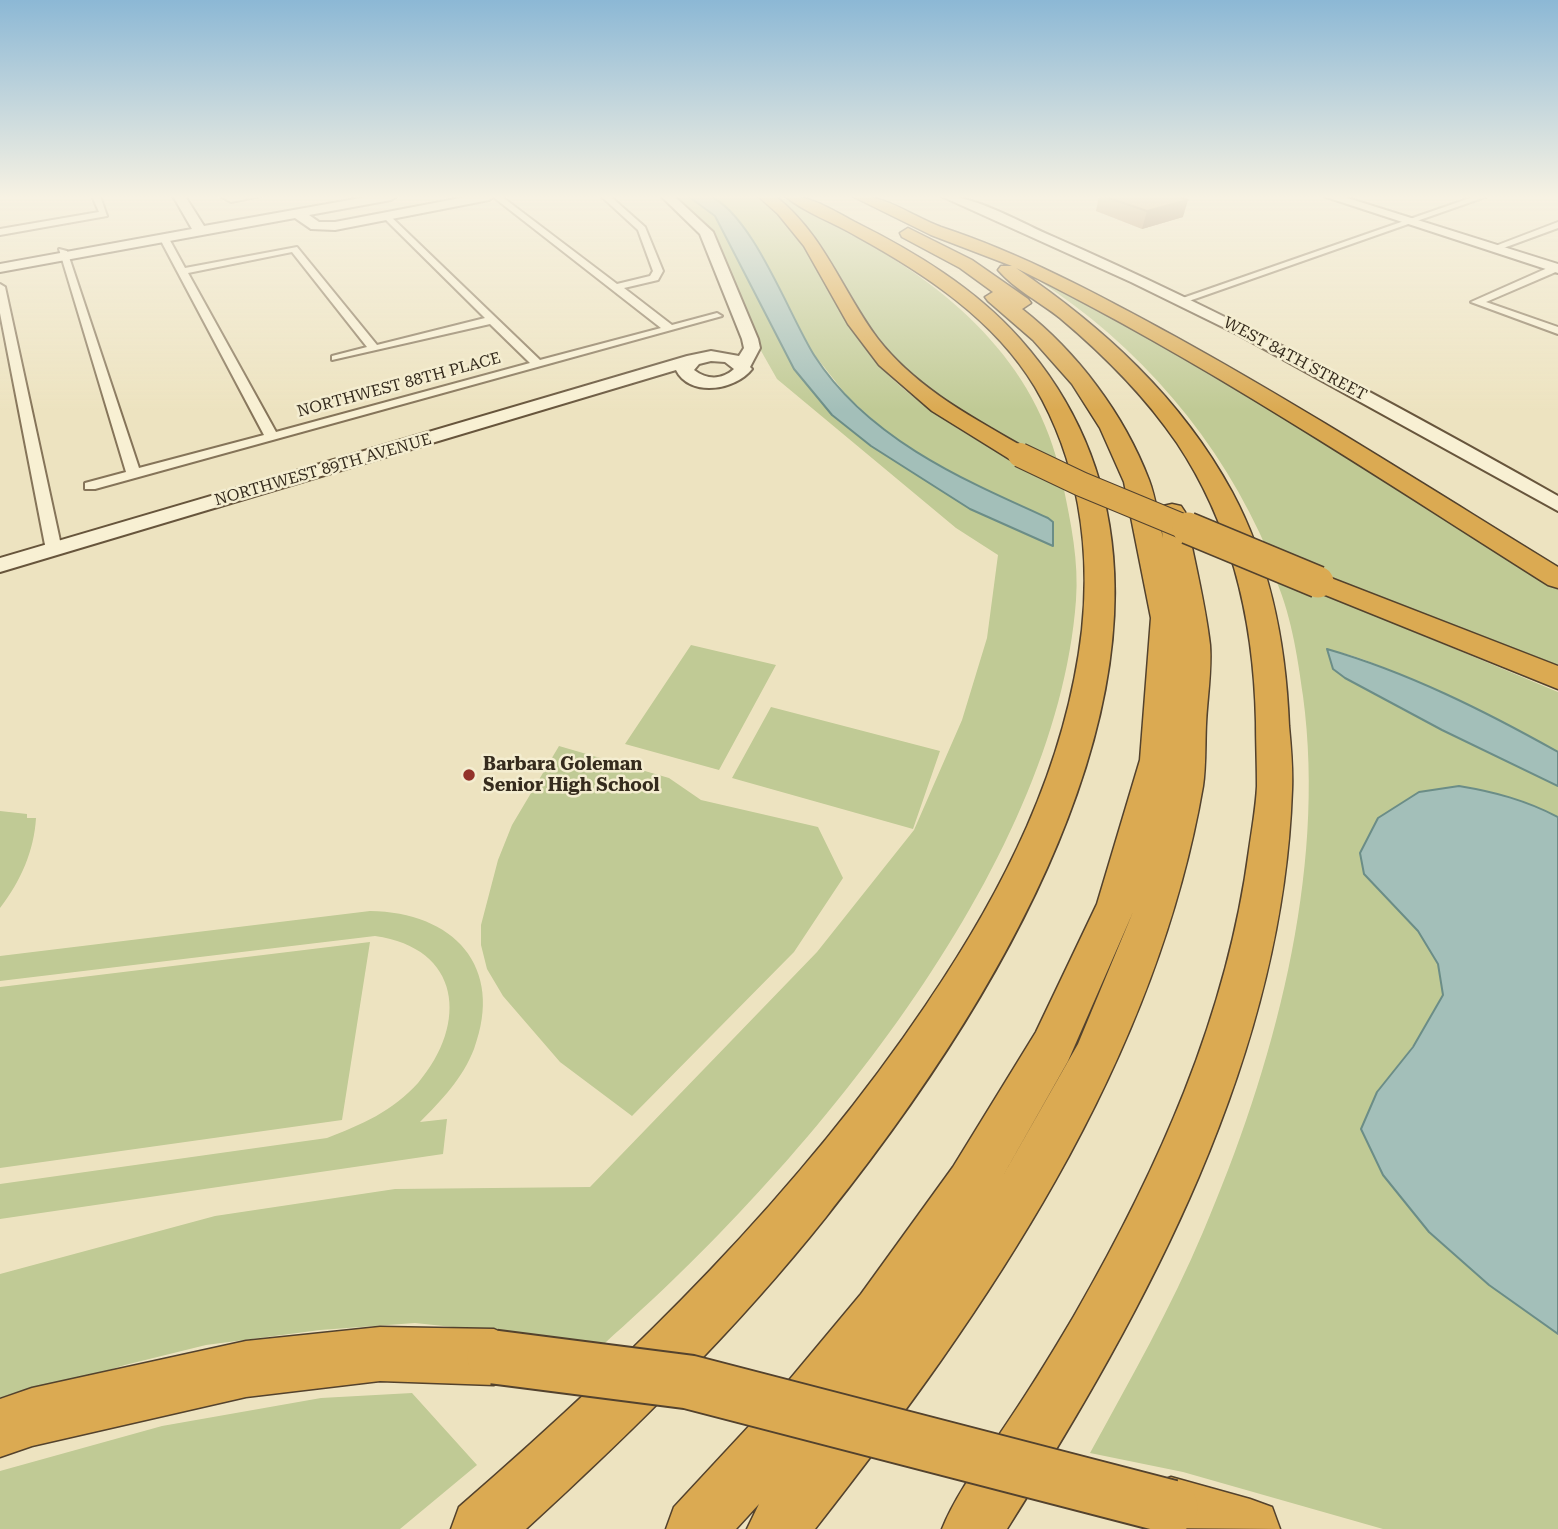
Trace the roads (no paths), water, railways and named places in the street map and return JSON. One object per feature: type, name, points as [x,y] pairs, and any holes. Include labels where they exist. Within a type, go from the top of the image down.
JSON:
[{"type":"highway","points":[[825,267],[872,343],[895,370],[926,397],[972,428],[1020,455],[1094,489],[1318,582],[1558,678]]},
{"type":"highway","points":[[481,1529],[570,1449],[688,1334],[816,1191],[905,1075],[948,1010],[1016,893],[1056,804],[1086,710],[1098,629],[1098,539],[1083,468],[1052,399],[1011,342],[947,283],[924,267]]},
{"type":"highway","points":[[696,1529],[813,1395],[918,1260],[967,1190],[1057,1039],[1109,923],[1128,869],[1153,780],[1165,700],[1164,594],[1152,526],[1121,444],[1094,399],[1065,362],[1036,332],[974,281],[952,267]]},
{"type":"highway","points":[[777,1529],[880,1400],[964,1286],[1039,1163],[1110,1023],[1156,905],[1185,792],[1195,710],[1196,641],[1179,537],[1158,477],[1122,410],[1064,340],[999,286],[968,267]]},
{"type":"highway","points":[[972,1529],[1082,1355],[1127,1272],[1201,1110],[1227,1038],[1255,931],[1270,846],[1275,733],[1269,658],[1250,571],[1219,493],[1192,447],[1149,392],[1085,328],[1002,267]]},
{"type":"highway","points":[[1026,267],[1180,348],[1318,428],[1558,579]]},
{"type":"highway","points":[[0,1428],[32,1417],[246,1369],[380,1354],[494,1357],[689,1382],[1250,1529]]},
{"type":"street","points":[[68,267],[134,474]]},
{"type":"street","points":[[181,267],[272,437]]},
{"type":"street","points":[[183,271],[201,267]]},
{"type":"street","points":[[309,267],[374,349]]},
{"type":"street","points":[[439,267],[538,365]]},
{"type":"street","points":[[590,267],[670,329]]},
{"type":"street","points":[[617,288],[654,278],[658,271],[657,267]]},
{"type":"street","points":[[692,379],[685,372],[685,368],[706,357],[727,357],[742,366],[752,348],[721,267]]},
{"type":"street","name":"WEST 84TH STREET","points":[[1092,267],[1182,300],[1359,392],[1558,505]]},
{"type":"street","points":[[1182,300],[1276,267]]},
{"type":"street","points":[[1557,268],[1476,302],[1558,331]]},
{"type":"street","points":[[0,287],[54,550]]},
{"type":"street","name":"NORTHWEST 88TH PLACE","points":[[90,486],[717,316]]},
{"type":"street","points":[[336,358],[492,320]]},
{"type":"street","name":"NORTHWEST 89TH AVENUE","points":[[0,565],[706,357],[740,350],[747,346],[750,339]]},
{"type":"street","name":"NORTHWEST 89TH AVENUE","points":[[646,375],[673,374],[707,382],[733,379],[741,373],[742,366]]},
{"type":"water","points":[[742,267],[768,267],[814,355],[836,384],[861,410],[888,433],[918,453],[982,488],[1048,518],[1053,522],[1053,546],[970,509],[871,446],[832,415],[794,369]]},
{"type":"water","points":[[1327,649],[1387,669],[1445,694],[1558,752],[1558,786],[1442,730],[1345,678],[1333,669]]},
{"type":"water","points":[[1459,786],[1510,797],[1558,817],[1558,1334],[1489,1285],[1429,1232],[1383,1175],[1361,1129],[1377,1092],[1413,1047],[1443,995],[1438,964],[1418,931],[1364,874],[1360,853],[1378,818],[1419,792]]},
{"type":"place","name":"Barbara Goleman Senior High School","points":[[469,775]]}]
